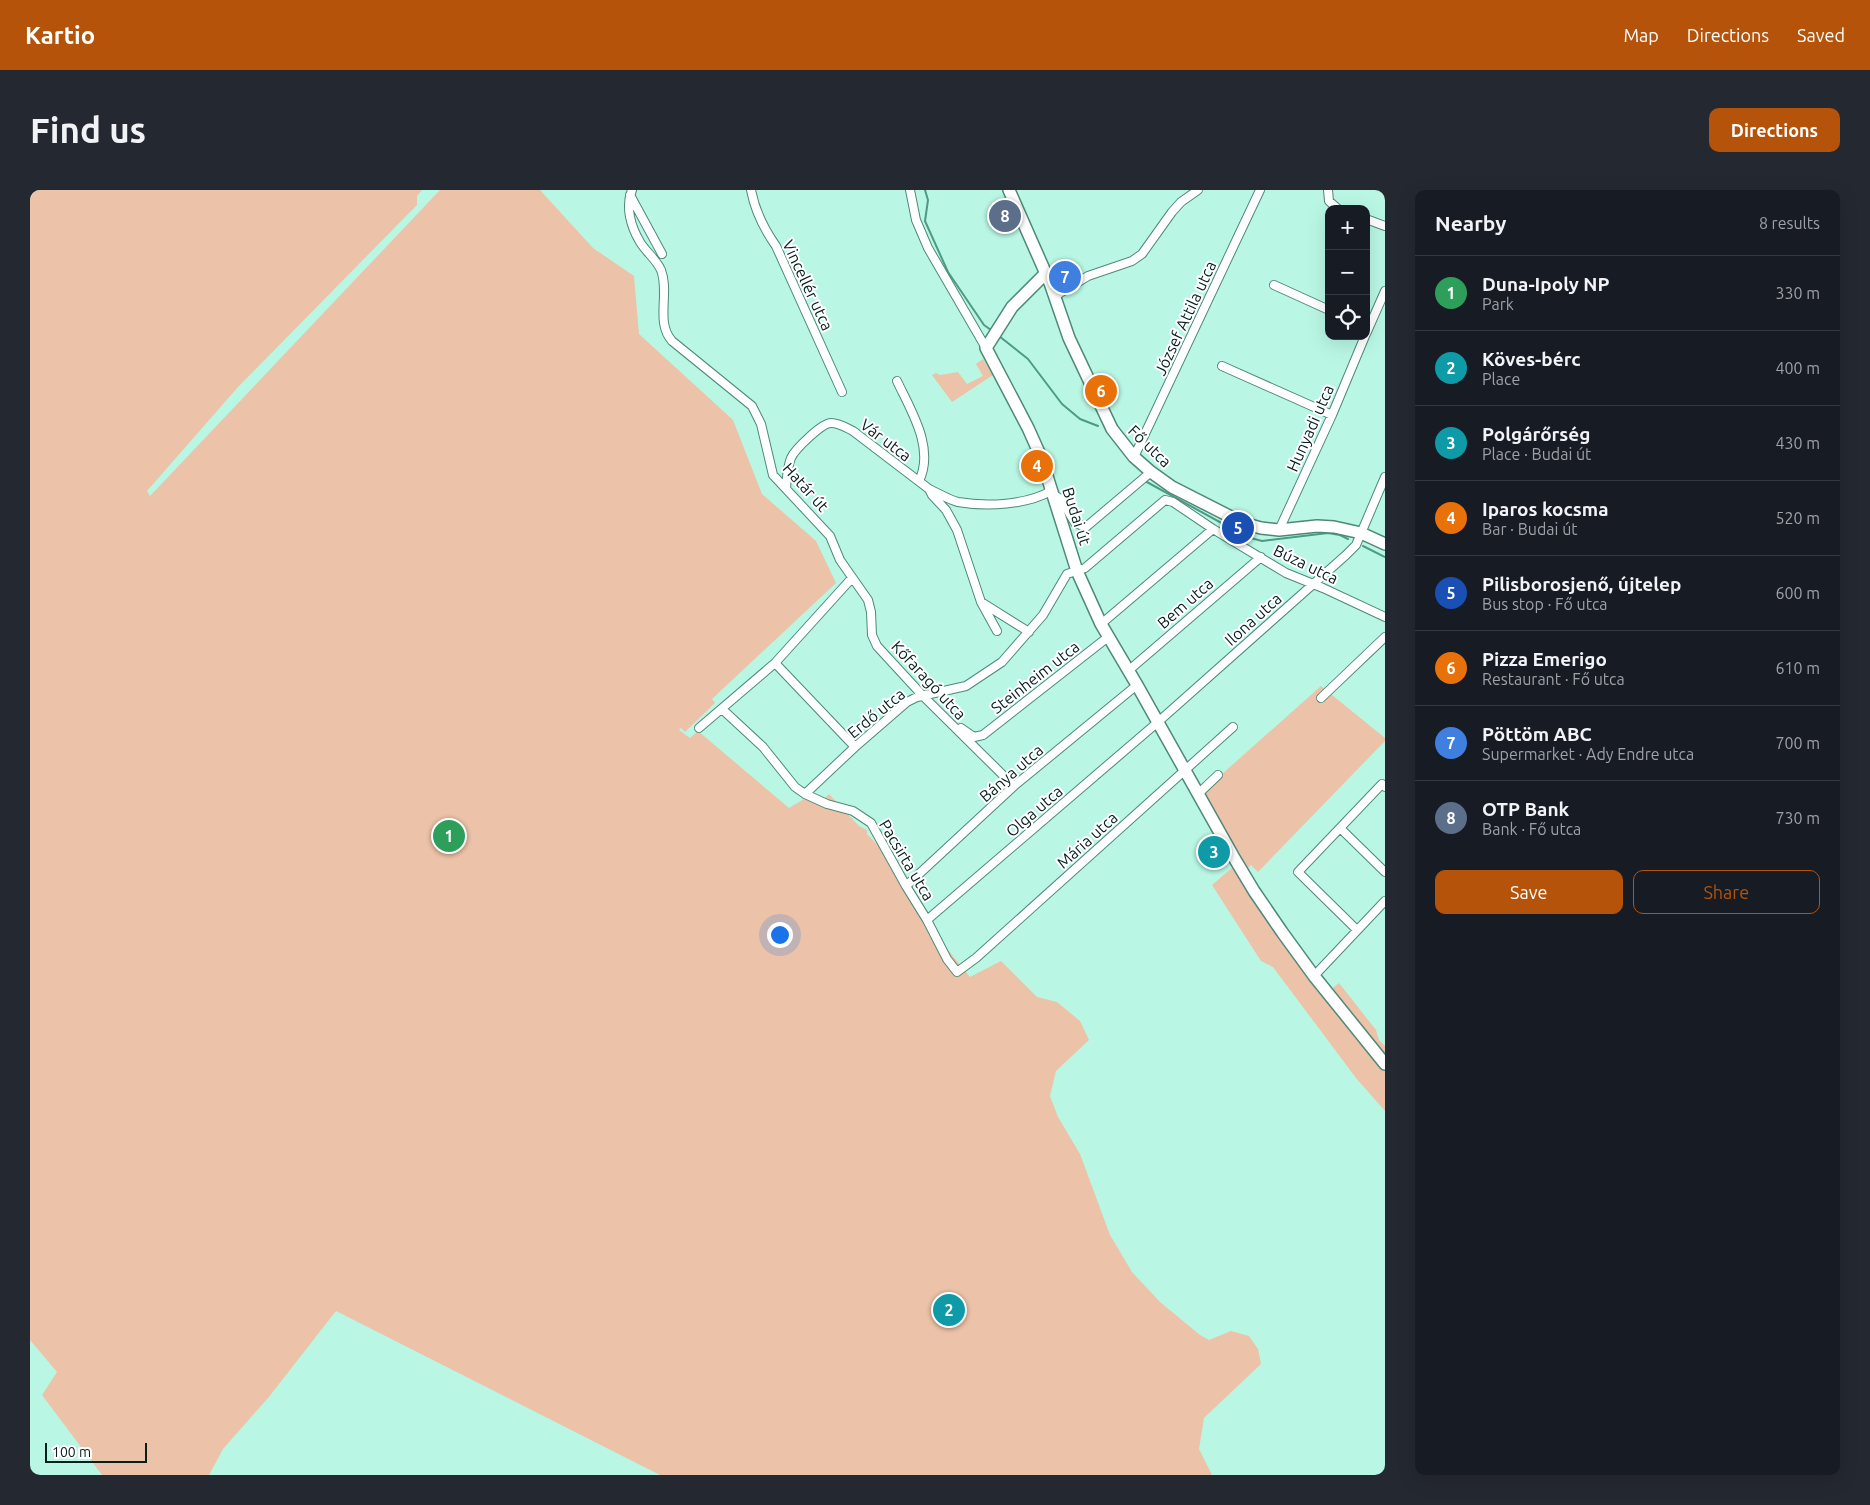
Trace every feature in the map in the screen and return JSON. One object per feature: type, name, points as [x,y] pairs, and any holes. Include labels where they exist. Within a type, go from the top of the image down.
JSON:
[{"type":"street","name":"Vincellér utca","points":[[751,190],[753,202],[765,230],[776,246],[842,392]]},
{"type":"street","name":"Budai út","points":[[910,190],[916,220],[928,248],[991,339],[1041,457],[1078,571],[1108,637],[1138,685],[1227,846],[1282,932],[1314,976],[1385,1064]]},
{"type":"street","name":"Fő utca","points":[[1009,190],[1046,273],[1069,338],[1112,429],[1134,457],[1172,487],[1243,523],[1279,530],[1318,526],[1334,527],[1361,533],[1385,544]]},
{"type":"street","points":[[1055,296],[1088,276],[1132,260],[1142,254],[1172,212],[1181,202],[1198,190]]},
{"type":"street","name":"József Attila utca","points":[[1134,457],[1260,190]]},
{"type":"street","points":[[1328,190],[1329,201],[1334,205]]},
{"type":"street","points":[[631,192],[662,254]]},
{"type":"street","name":"Határ út","points":[[631,192],[628,208],[631,224],[640,243],[657,263],[662,273],[666,334],[672,341],[752,406],[761,424],[772,473],[829,533],[840,560],[852,578]]},
{"type":"street","points":[[1370,220],[1385,226]]},
{"type":"street","points":[[991,339],[1012,307],[1046,273]]},
{"type":"street","points":[[1274,285],[1325,308]]},
{"type":"street","name":"Hunyadi utca","points":[[1370,325],[1385,291]]},
{"type":"street","name":"Hunyadi utca","points":[[1279,530],[1332,415],[1364,340]]},
{"type":"street","points":[[1222,366],[1332,415]]},
{"type":"street","name":"Vár utca","points":[[897,381],[923,441],[924,471],[919,481]]},
{"type":"street","name":"Vár utca","points":[[786,488],[787,471],[792,456],[820,427],[831,423],[841,425],[853,431],[930,489],[932,495],[946,510],[957,530],[981,602],[997,631]]},
{"type":"street","points":[[930,489],[957,502],[995,504],[1025,501],[1052,493],[1061,499],[1074,523],[1086,527],[1106,508],[1151,472]]},
{"type":"street","name":"Ilona utca","points":[[1158,722],[1346,555],[1356,544],[1385,477]]},
{"type":"street","name":"Erdő utca","points":[[805,794],[905,703],[923,696],[966,686],[1002,662],[1043,615],[1068,574],[1086,568],[1165,500]]},
{"type":"street","name":"Búza utca","points":[[1165,500],[1173,502],[1213,529],[1261,556],[1286,573],[1385,617]]},
{"type":"street","points":[[1101,624],[1213,529]]},
{"type":"street","name":"Bem utca","points":[[1128,671],[1261,556]]},
{"type":"street","points":[[699,728],[775,663],[852,578]]},
{"type":"street","name":"Kőfaragó utca","points":[[852,578],[866,597],[870,607],[873,639],[923,696],[1014,786]]},
{"type":"street","points":[[981,602],[1028,632]]},
{"type":"street","name":"Steinheim utca","points":[[950,724],[958,725],[974,737],[983,735],[1108,637]]},
{"type":"street","points":[[1321,698],[1385,637]]},
{"type":"street","points":[[775,663],[855,747]]},
{"type":"street","name":"Bánya utca","points":[[906,886],[1014,786],[1138,685]]},
{"type":"street","name":"Pacsirta utca","points":[[722,709],[763,748],[795,787],[827,804],[853,811],[871,823],[927,920],[947,959],[957,972]]},
{"type":"street","name":"Olga utca","points":[[927,920],[1158,722]]},
{"type":"street","name":"Mária utca","points":[[957,972],[976,958],[1233,727]]},
{"type":"street","points":[[1198,794],[1218,775]]},
{"type":"street","points":[[1357,930],[1298,872],[1382,784],[1385,787]]},
{"type":"street","points":[[1340,828],[1385,872]]},
{"type":"street","points":[[1314,976],[1385,901]]},
{"type":"shaded area","points":[[30,190],[422,190],[417,196],[417,205],[238,387],[147,491],[150,496],[440,190],[540,190],[593,248],[634,276],[639,334],[733,420],[762,494],[816,541],[836,583],[712,699],[715,703],[685,732],[681,728],[679,730],[690,738],[698,731],[789,808],[811,795],[820,803],[829,794],[859,826],[867,830],[867,834],[885,853],[931,929],[970,977],[1001,961],[1037,997],[1057,1002],[1080,1021],[1089,1040],[1056,1071],[1050,1096],[1058,1117],[1080,1154],[1110,1235],[1132,1272],[1160,1302],[1200,1335],[1209,1340],[1231,1331],[1249,1336],[1258,1349],[1261,1364],[1204,1418],[1199,1449],[1212,1475],[660,1475],[336,1311],[268,1398],[223,1449],[209,1475],[102,1475],[42,1395],[57,1372],[30,1340]]},
{"type":"shaded area","points":[[983,359],[993,375],[952,402],[932,375],[936,373],[940,375],[958,372],[967,384],[983,376],[976,364]]},
{"type":"shaded area","points":[[1321,686],[1385,738],[1385,741],[1258,872],[1251,865],[1247,869],[1203,791]]},
{"type":"shaded area","points":[[1233,867],[1324,995],[1339,983],[1376,1030],[1379,1040],[1385,1046],[1385,1111],[1356,1078],[1273,967],[1261,961],[1212,885]]},
{"type":"waterway","points":[[925,190],[928,200],[925,221],[948,272],[984,325],[991,330]]},
{"type":"waterway","points":[[999,336],[1028,359],[1062,404],[1080,419],[1098,426]]},
{"type":"waterway","points":[[1145,481],[1247,537],[1262,541],[1328,533],[1340,535],[1348,539]]},
{"type":"waterway","points":[[1363,546],[1385,557]]},
{"type":"place","name":"OTP Bank","points":[[1005,216]]},
{"type":"place","name":"Pöttöm ABC","points":[[1065,277]]},
{"type":"place","name":"Pizza Emerigo","points":[[1101,391]]},
{"type":"place","name":"Iparos kocsma","points":[[1037,466]]},
{"type":"place","name":"Pilisborosjenő, újtelep","points":[[1238,528]]},
{"type":"place","name":"Duna-Ipoly NP","points":[[449,836]]},
{"type":"place","name":"Polgárőrség","points":[[1214,852]]},
{"type":"place","name":"Köves-bérc","points":[[949,1310]]}]
